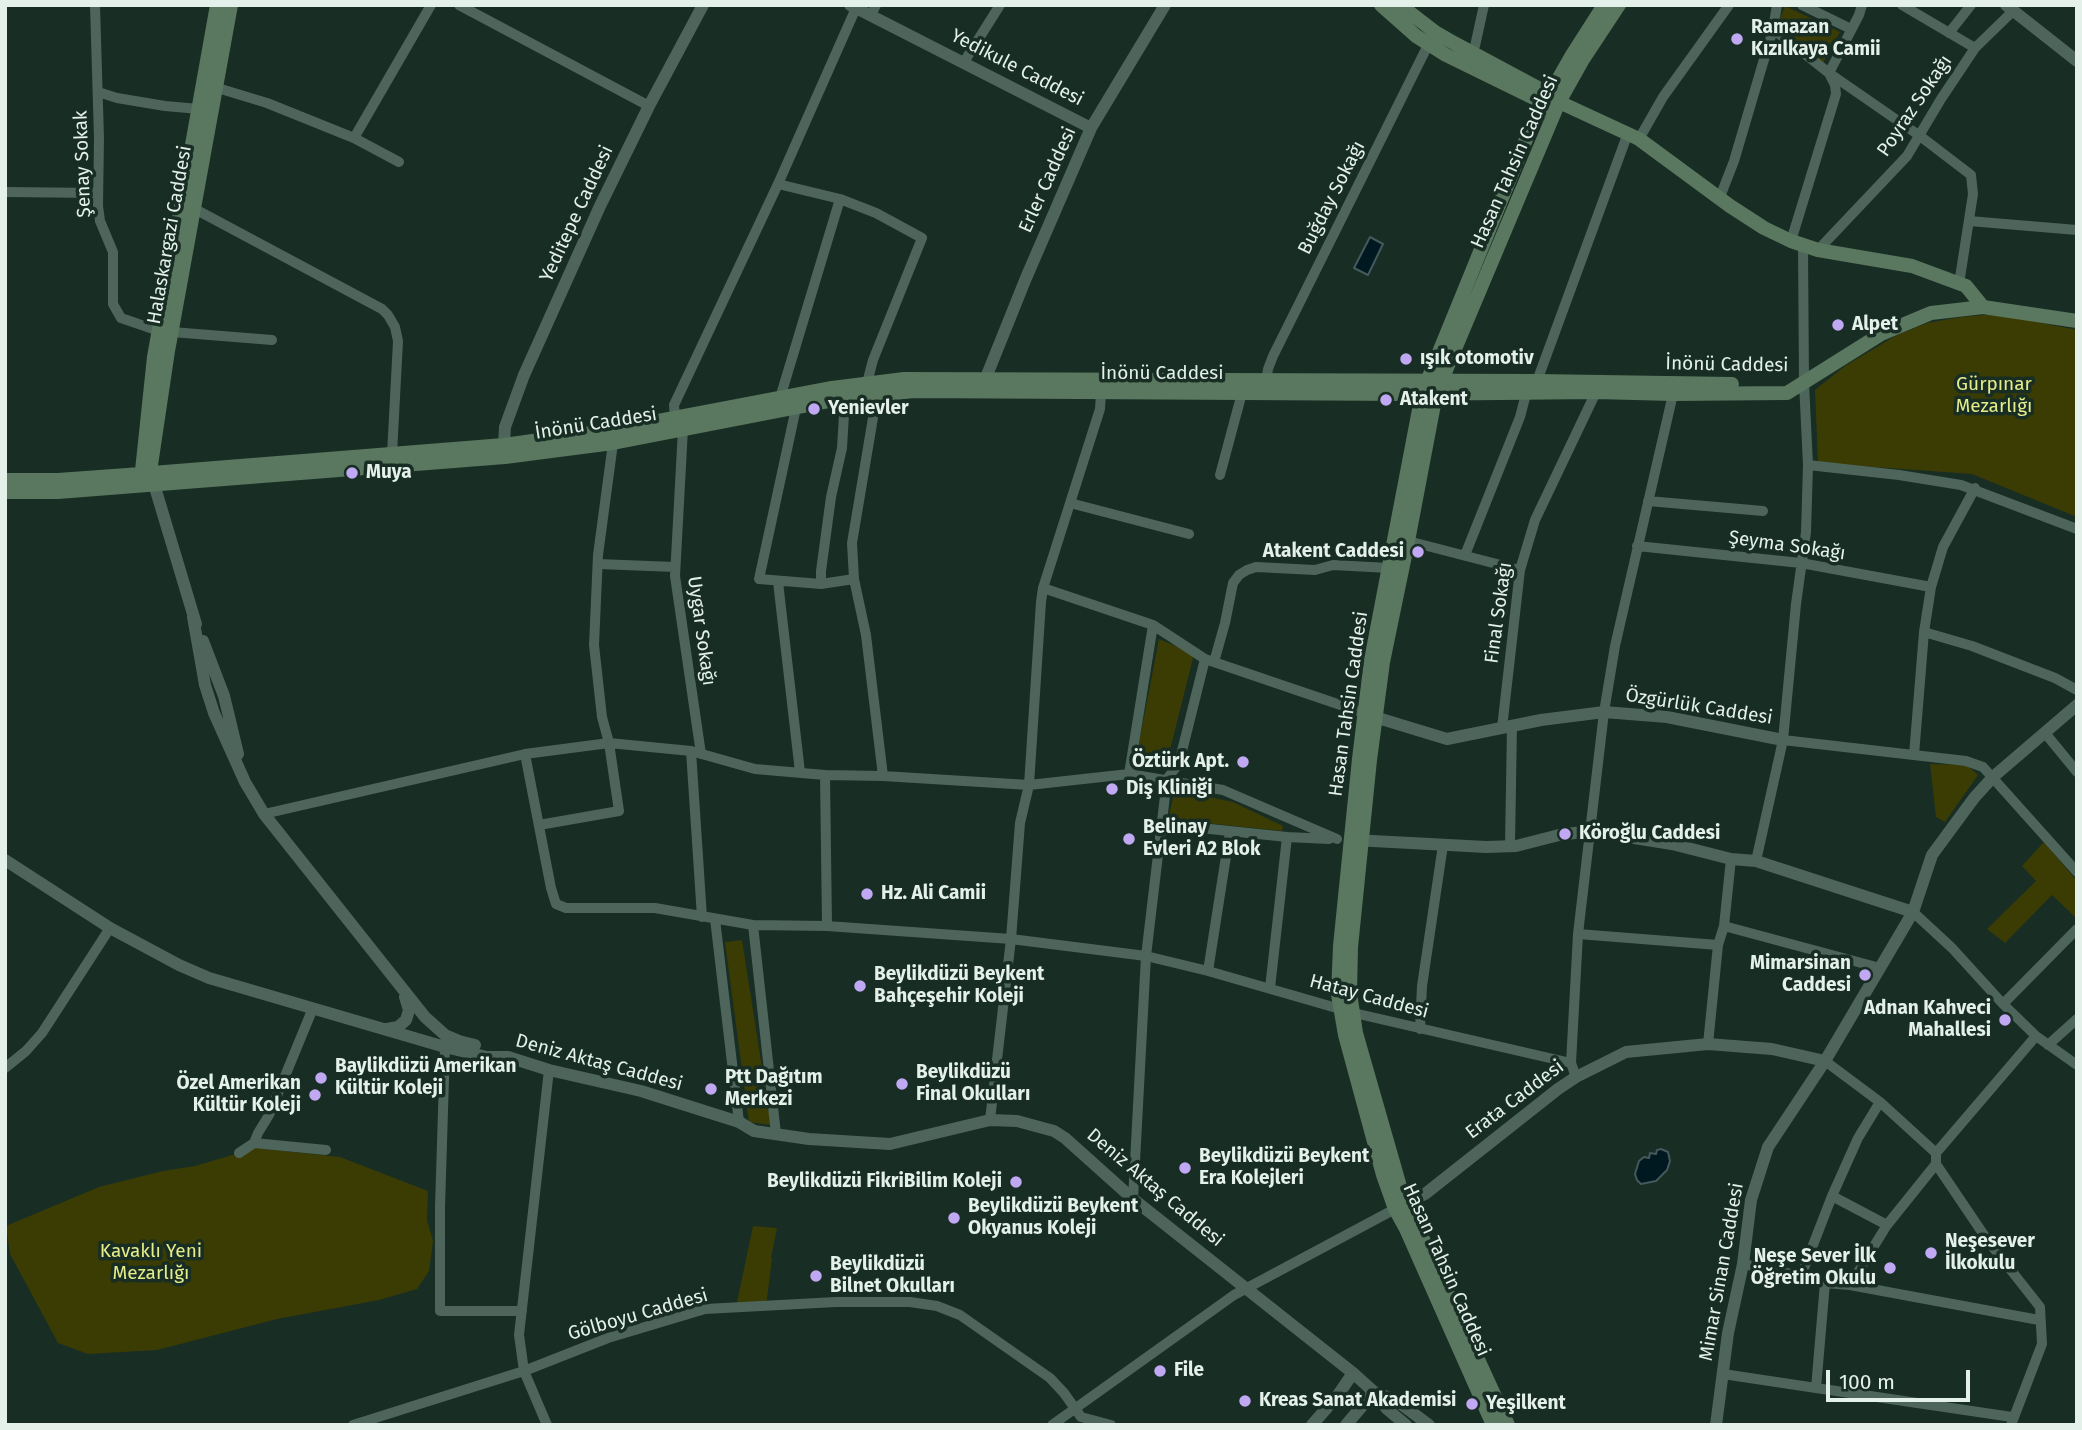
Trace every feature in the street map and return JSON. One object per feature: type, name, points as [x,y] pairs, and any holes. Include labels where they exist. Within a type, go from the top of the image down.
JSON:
[{"type":"main road","points":[[147,479],[165,331],[188,205],[199,109],[210,85],[217,5]]},
{"type":"main road","name":"Halaskargazi Caddesi","points":[[188,205],[210,85],[230,5]]},
{"type":"main road","points":[[1381,5],[1399,22],[1551,100],[1633,136],[1764,228],[1804,245],[1912,266],[1966,286],[1983,307]]},
{"type":"main road","points":[[1400,5],[1432,38]]},
{"type":"main road","name":"Hasan Tahsin Caddesi","points":[[1370,716],[1371,660],[1389,568],[1431,388],[1551,100],[1604,5]]},
{"type":"main road","name":"Hasan Tahsin Caddesi","points":[[1551,100],[1582,61],[1619,5]]},
{"type":"main road","points":[[1802,385],[1881,334],[1930,313],[1983,307],[2077,321]]},
{"type":"main road","points":[[790,400],[845,398],[904,379],[985,386],[1101,387],[1266,381],[1431,388]]},
{"type":"main road","name":"İnönü Caddesi","points":[[1101,387],[1242,393],[1431,388],[1537,381],[1802,385]]},
{"type":"main road","name":"İnönü Caddesi","points":[[1431,388],[1526,394],[1596,391],[1673,394],[1787,393],[1802,385]]},
{"type":"main road","points":[[5,492],[452,456],[504,445],[546,446],[612,437],[790,400],[872,388]]},
{"type":"main road","name":"Hasan Tahsin Caddesi","points":[[1431,388],[1408,541],[1370,716],[1350,840],[1338,994],[1356,1033],[1406,1228],[1493,1425]]},
{"type":"main road","name":"İnönü Caddesi","points":[[452,456],[546,446]]},
{"type":"main road","points":[[5,482],[58,486]]},
{"type":"main road","points":[[1400,1206],[1416,1224],[1508,1425]]},
{"type":"main road","points":[[1480,1425],[1485,1407]]},
{"type":"street","name":"Şenay Sokak","points":[[95,5],[98,193],[100,221],[113,252],[113,304],[121,318],[165,331]]},
{"type":"street","points":[[354,138],[431,5]]},
{"type":"street","points":[[459,5],[649,106]]},
{"type":"street","name":"Yeditepe Caddesi","points":[[504,445],[505,427],[524,375],[600,206],[703,5]]},
{"type":"street","points":[[964,62],[1000,5]]},
{"type":"street","name":"Erler Caddesi","points":[[985,386],[1026,278],[1091,128],[1166,5]]},
{"type":"street","points":[[1475,46],[1484,5]]},
{"type":"street","points":[[1537,381],[1633,136],[1729,5]]},
{"type":"street","points":[[1720,197],[1734,161],[1773,29],[1777,5]]},
{"type":"street","points":[[1802,5],[1851,29]]},
{"type":"street","points":[[1829,73],[1862,5]]},
{"type":"street","points":[[1902,5],[1975,48]]},
{"type":"street","points":[[1950,33],[1971,5]]},
{"type":"street","name":"Yedikule Caddesi","points":[[853,7],[873,10],[964,62],[1091,128]]},
{"type":"street","name":"Uygar Sokağı","points":[[702,917],[696,752],[675,576],[679,423],[674,405],[778,184],[853,7]]},
{"type":"street","points":[[2009,8],[2077,61]]},
{"type":"street","name":"Poyraz Sokağı","points":[[1804,245],[1907,156],[1975,48],[2009,8]]},
{"type":"street","points":[[1773,29],[1829,73],[1972,176],[1973,194],[1959,284]]},
{"type":"street","name":"Buğday Sokağı","points":[[1266,381],[1273,356],[1432,38]]},
{"type":"street","points":[[1756,861],[1783,740],[1806,532],[1808,466],[1802,385],[1804,245],[1836,94],[1829,73]]},
{"type":"street","points":[[210,85],[267,103],[354,138],[399,162]]},
{"type":"street","points":[[98,92],[117,98],[199,109]]},
{"type":"street","points":[[778,184],[840,199],[876,213],[922,238],[873,360],[872,388],[852,543],[883,776]]},
{"type":"street","points":[[5,192],[98,193]]},
{"type":"street","points":[[840,199],[790,400],[759,579],[821,584],[855,579]]},
{"type":"street","points":[[188,205],[382,309],[388,315],[395,327],[398,341],[392,460]]},
{"type":"street","points":[[1969,221],[2077,230]]},
{"type":"street","points":[[165,331],[272,340]]},
{"type":"street","points":[[990,1120],[1011,939],[1020,823],[1029,785],[1043,588],[1100,409],[1101,387]]},
{"type":"street","name":"Final Sokağı","points":[[1510,846],[1507,727],[1520,570],[1535,520],[1596,391]]},
{"type":"street","points":[[1220,475],[1242,393]]},
{"type":"street","points":[[1465,555],[1520,417],[1526,394]]},
{"type":"street","points":[[1576,1077],[1571,1063],[1578,934],[1604,712],[1615,646],[1673,394]]},
{"type":"street","points":[[821,584],[831,497],[842,448],[845,398]]},
{"type":"street","points":[[525,754],[539,825],[619,811],[609,743],[602,717],[594,645],[597,564],[612,437]]},
{"type":"street","points":[[1808,466],[1899,475],[1975,488],[2077,529]]},
{"type":"street","points":[[147,479],[193,617],[224,696],[245,782],[264,814],[404,994],[409,1015],[402,1024],[387,1029]]},
{"type":"street","points":[[1914,755],[1924,632],[1931,587],[1943,547],[1975,488]]},
{"type":"street","points":[[1648,501],[1763,511]]},
{"type":"street","points":[[1070,503],[1189,534]]},
{"type":"street","points":[[1408,541],[1520,570]]},
{"type":"street","name":"Şeyma Sokağı","points":[[1637,547],[1801,563],[1931,587]]},
{"type":"street","points":[[597,564],[675,567]]},
{"type":"street","points":[[1133,1199],[1146,956],[1167,779],[1179,763],[1209,661],[1225,623],[1233,583],[1239,575],[1256,567],[1315,570],[1333,565],[1389,568]]},
{"type":"street","points":[[778,582],[800,772]]},
{"type":"street","points":[[1043,588],[1153,625],[1209,661],[1370,716]]},
{"type":"street","points":[[1129,774],[1153,625]]},
{"type":"street","points":[[1924,632],[1972,646],[2055,678],[2077,690]]},
{"type":"street","points":[[1913,912],[1932,855],[1974,798],[1993,777],[2077,705]]},
{"type":"street","name":"Özgürlük Caddesi","points":[[1370,716],[1447,739],[1541,720],[1604,712],[1667,717],[1783,740]]},
{"type":"street","points":[[2045,733],[2077,772]]},
{"type":"street","points":[[1783,740],[1966,761],[1983,767],[2077,872]]},
{"type":"street","points":[[264,814],[525,754],[609,743],[696,752],[755,769],[825,775],[1029,785],[1129,774],[1223,790],[1350,840]]},
{"type":"street","points":[[825,775],[827,926]]},
{"type":"street","points":[[1162,824],[1287,837],[1486,847],[1510,846],[1590,831],[1672,845],[1731,859],[1756,861],[1913,912],[1952,948],[2036,1036],[2077,1065]]},
{"type":"street","name":"Hatay Caddesi","points":[[539,825],[556,904],[566,908],[655,908],[753,925],[827,926],[1011,939],[1146,956],[1209,971],[1348,1012],[1571,1063]]},
{"type":"street","points":[[1209,971],[1230,831]]},
{"type":"street","points":[[1270,988],[1287,837]]},
{"type":"street","points":[[1420,1029],[1422,986],[1443,845]]},
{"type":"street","points":[[1708,1044],[1718,945],[1724,926],[1731,859]]},
{"type":"street","name":"Deniz Aktaş Caddesi","points":[[5,860],[110,928],[209,978],[487,1057],[508,1057],[549,1070],[641,1091],[738,1122],[754,1130],[809,1139],[890,1144],[990,1120],[1017,1121],[1054,1131],[1133,1199],[1374,1392]]},
{"type":"street","name":"Mimar Sinan Caddesi","points":[[1716,1425],[1728,1333],[1743,1265],[1751,1200],[1769,1147],[1825,1060],[1913,912]]},
{"type":"street","points":[[715,919],[738,1122]]},
{"type":"street","points":[[753,925],[776,1134]]},
{"type":"street","points":[[1724,926],[1880,968]]},
{"type":"street","points":[[5,1068],[42,1034],[110,928]]},
{"type":"street","points":[[2003,1004],[2077,929]]},
{"type":"street","points":[[1578,934],[1718,945]]},
{"type":"street","points":[[395,982],[425,1017],[445,1035],[508,1057]]},
{"type":"street","points":[[254,1143],[269,1115],[313,1008]]},
{"type":"street","points":[[2048,1045],[2077,1019]]},
{"type":"street","points":[[1723,1374],[2012,1421],[2042,1343],[2040,1307],[1988,1241],[1936,1164],[1936,1153],[2036,1036]]},
{"type":"street","name":"Erata Caddesi","points":[[1400,1206],[1425,1194],[1558,1089],[1626,1052],[1708,1044],[1772,1049],[1825,1060]]},
{"type":"street","points":[[445,1046],[440,1311],[522,1311]]},
{"type":"street","points":[[1825,1060],[1880,1102],[1936,1153]]},
{"type":"street","points":[[547,1425],[524,1371],[519,1335],[549,1070]]},
{"type":"street","points":[[1801,1276],[1858,1138],[1880,1102]]},
{"type":"street","points":[[239,1153],[254,1143],[326,1150]]},
{"type":"street","points":[[1850,1285],[1887,1225],[1936,1164]]},
{"type":"street","points":[[1832,1196],[1887,1225]]},
{"type":"street","points":[[1052,1425],[1234,1295],[1400,1206]]},
{"type":"street","points":[[1743,1265],[1825,1283],[1850,1285],[2039,1320]]},
{"type":"street","points":[[1816,1388],[1825,1283]]},
{"type":"street","name":"Gölboyu Caddesi","points":[[353,1425],[524,1371],[608,1339],[705,1309],[836,1302],[910,1303],[937,1306],[960,1315],[1049,1378],[1075,1409]]},
{"type":"street","points":[[1312,1425],[1353,1373]]},
{"type":"street","points":[[1346,1425],[1374,1392]]},
{"type":"street","points":[[1374,1392],[1387,1409],[1406,1425]]},
{"type":"street","points":[[1374,1392],[1397,1401],[1429,1425]]},
{"type":"street","points":[[1075,1409],[1081,1417],[1111,1425]]},
{"type":"green space","points":[[1785,6],[1840,32],[1823,63],[1777,26]]},
{"type":"green space","name":"Gürpınar Mezarlığı","points":[[1996,314],[2077,330],[2077,517],[1972,474],[1818,463],[1815,390],[1845,366],[1897,335],[1927,323]]},
{"type":"green space","points":[[1159,639],[1194,654],[1165,770],[1134,769]]},
{"type":"green space","points":[[1930,764],[1967,765],[1978,775],[1945,822],[1936,817]]},
{"type":"green space","points":[[1175,790],[1233,802],[1283,826],[1282,831],[1168,819]]},
{"type":"green space","points":[[2044,842],[2077,881],[2077,916],[2052,895],[2005,943],[1987,929],[2036,881],[2022,866]]},
{"type":"green space","points":[[742,940],[771,1125],[749,1122],[725,942]]},
{"type":"green space","name":"Kavaklı Yeni Mezarlığı","points":[[256,1148],[340,1157],[428,1191],[427,1220],[433,1241],[429,1271],[417,1289],[379,1300],[277,1319],[157,1350],[88,1354],[58,1343],[10,1254],[6,1226],[99,1187],[195,1166]]},
{"type":"green space","points":[[753,1226],[777,1228],[766,1306],[736,1307]]},
{"type":"water","points":[[1370,237],[1383,244],[1368,275],[1354,268]]},
{"type":"water","points":[[1657,1150],[1668,1152],[1670,1161],[1667,1170],[1656,1181],[1641,1184],[1635,1174],[1639,1161],[1644,1157],[1649,1158],[1650,1153],[1656,1154]]},
{"type":"place","name":"Ramazan Kızılkaya Camii","points":[[1737,39]]},
{"type":"place","name":"Alpet","points":[[1838,325]]},
{"type":"place","name":"ışık otomotiv","points":[[1406,359]]},
{"type":"place","name":"Atakent","points":[[1386,400]]},
{"type":"place","name":"Yenievler","points":[[814,409]]},
{"type":"place","name":"Muya","points":[[352,473]]},
{"type":"place","name":"Atakent Caddesi","points":[[1418,552]]},
{"type":"place","name":"Öztürk Apt.","points":[[1243,762]]},
{"type":"place","name":"Diş Kliniği","points":[[1112,789]]},
{"type":"place","name":"Köroğlu Caddesi","points":[[1565,834]]},
{"type":"place","name":"Belinay Evleri A2 Blok","points":[[1129,839]]},
{"type":"place","name":"Hz. Ali Camii","points":[[867,894]]},
{"type":"place","name":"Mimarsinan Caddesi","points":[[1865,975]]},
{"type":"place","name":"Beylikdüzü Beykent Bahçeşehir Koleji","points":[[860,986]]},
{"type":"place","name":"Adnan Kahveci Mahallesi","points":[[2005,1020]]},
{"type":"place","name":"Baylikdüzü Amerikan Kültür Koleji","points":[[321,1078]]},
{"type":"place","name":"Beylikdüzü Final Okulları","points":[[902,1084]]},
{"type":"place","name":"Ptt Dağıtım Merkezi","points":[[711,1089]]},
{"type":"place","name":"Özel Amerikan Kültür Koleji","points":[[315,1095]]},
{"type":"place","name":"Beylikdüzü Beykent Era Kolejleri","points":[[1185,1168]]},
{"type":"place","name":"Beylikdüzü FikriBilim Koleji","points":[[1016,1182]]},
{"type":"place","name":"Beylikdüzü Beykent Okyanus Koleji","points":[[954,1218]]},
{"type":"place","name":"Neşesever İlkokulu","points":[[1931,1253]]},
{"type":"place","name":"Neşe Sever İlk Öğretim Okulu","points":[[1890,1268]]},
{"type":"place","name":"Beylikdüzü Bilnet Okulları","points":[[816,1276]]},
{"type":"place","name":"File","points":[[1160,1371]]},
{"type":"place","name":"Kreas Sanat Akademisi","points":[[1245,1401]]},
{"type":"place","name":"Yeşilkent","points":[[1472,1404]]}]
